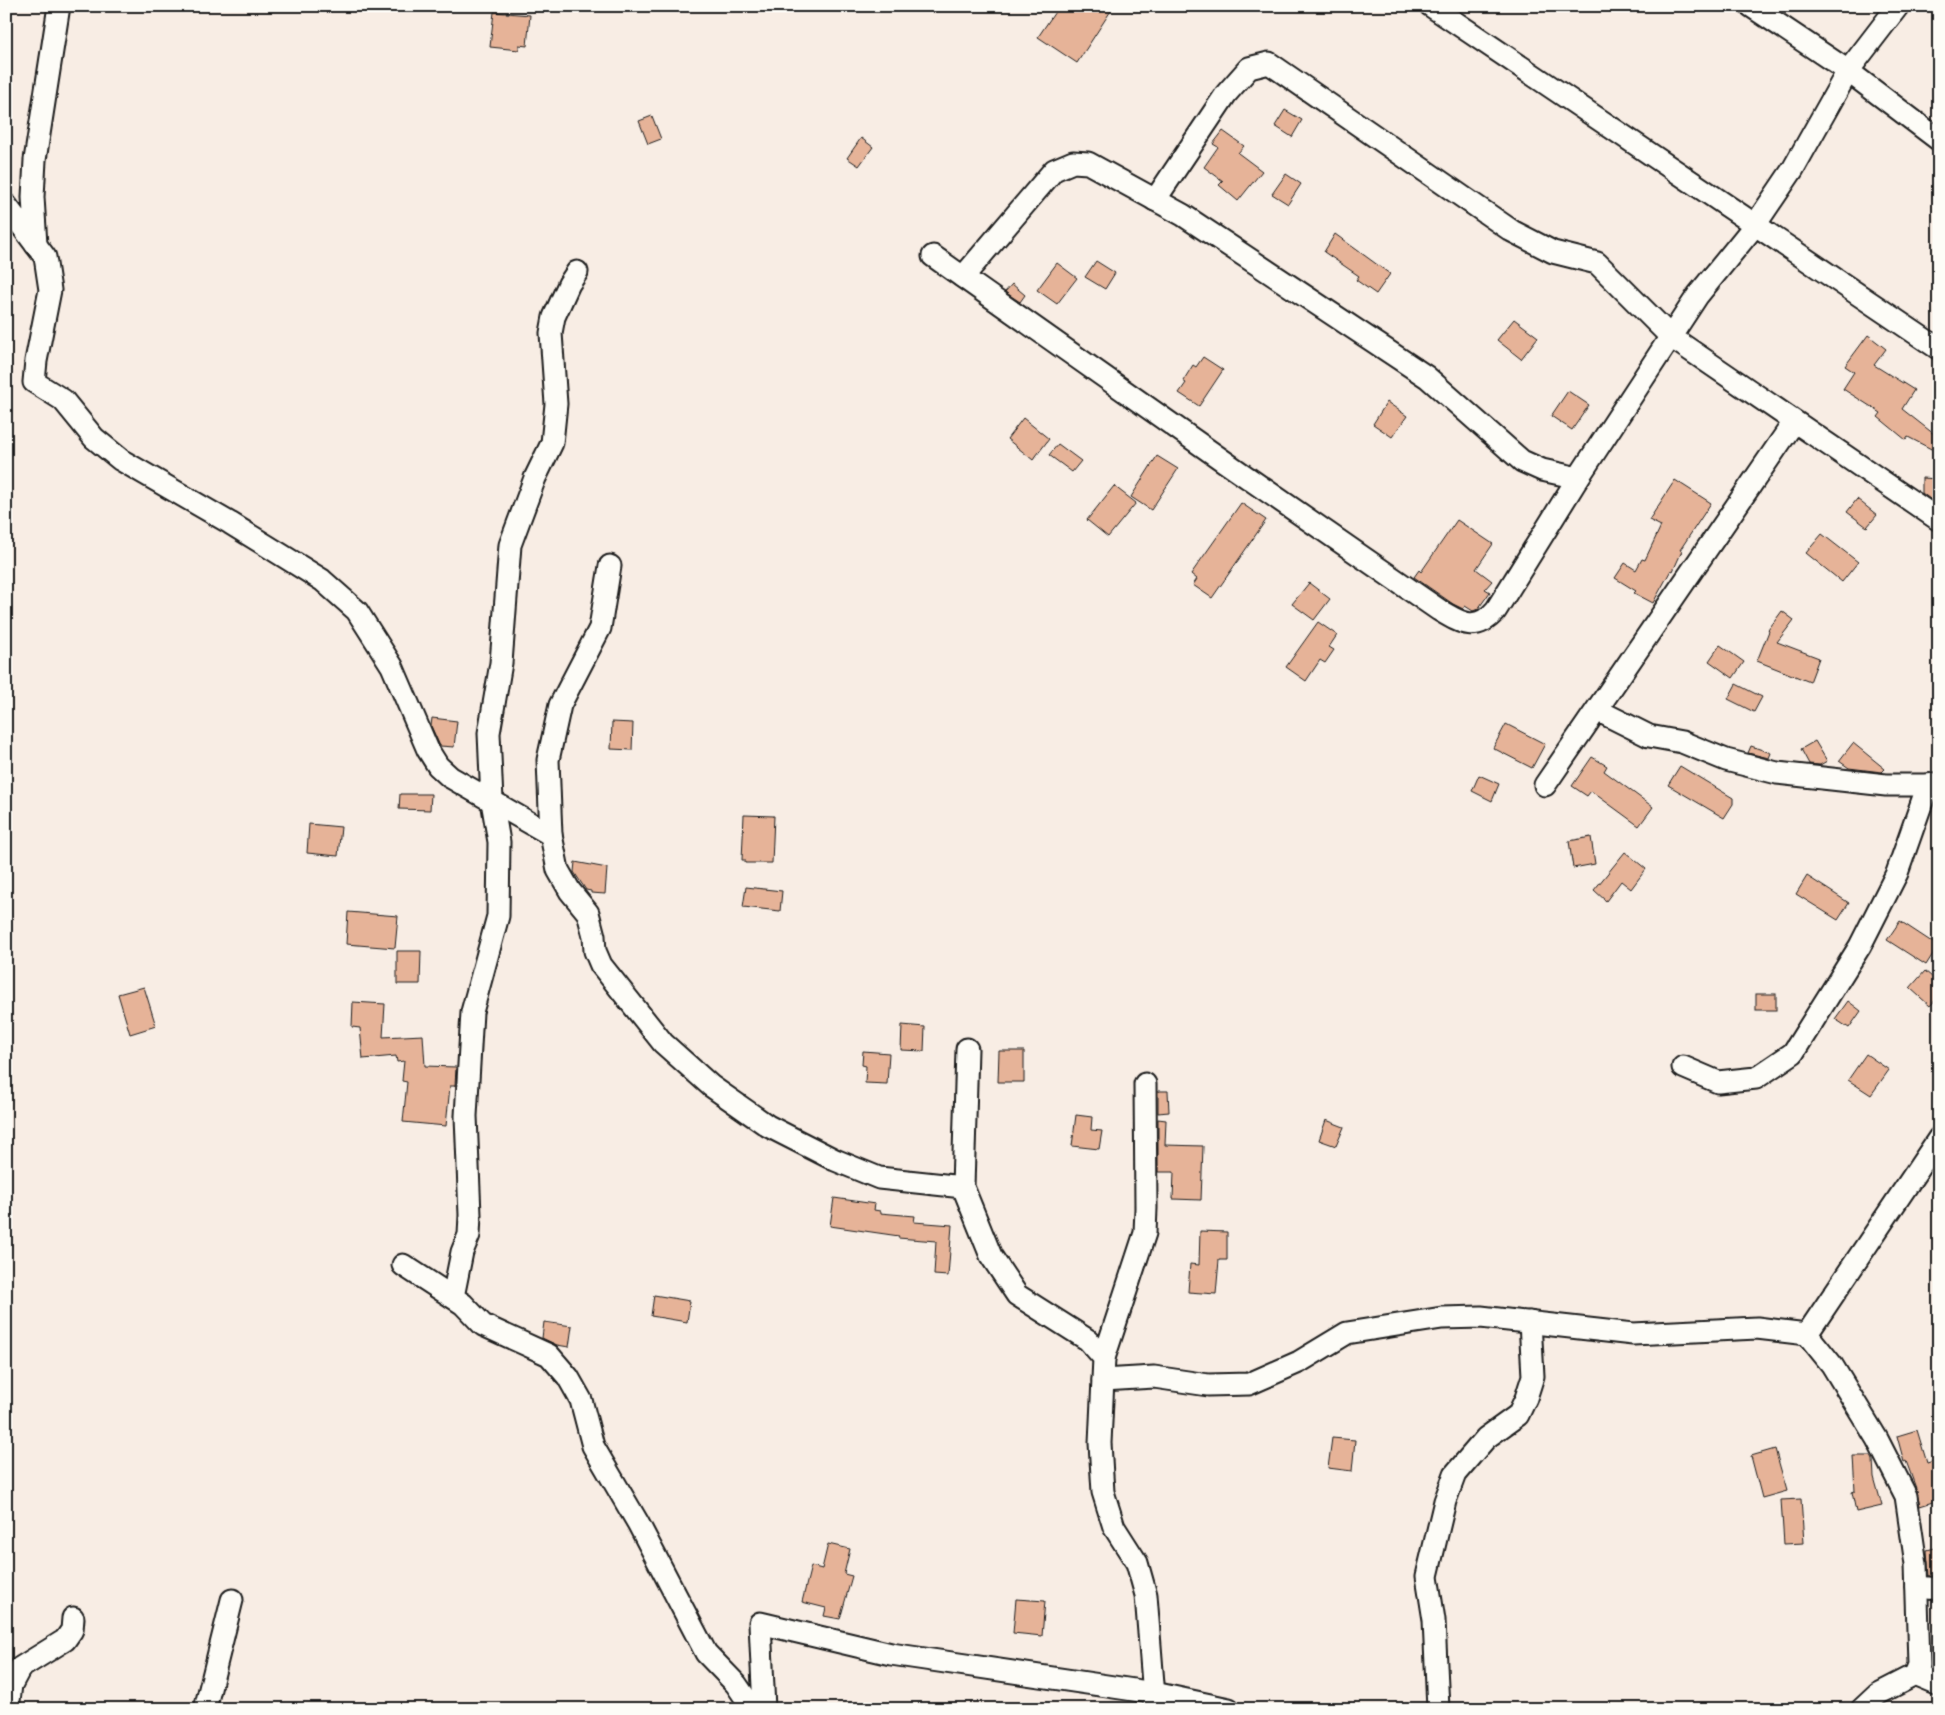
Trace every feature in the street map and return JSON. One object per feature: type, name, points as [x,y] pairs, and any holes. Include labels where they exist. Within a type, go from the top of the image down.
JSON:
[{"type":"street","points":[[36,245],[33,197],[35,160],[58,6]]},
{"type":"street","points":[[1431,6],[1939,349]]},
{"type":"street","points":[[1751,6],[1848,70],[1939,140]]},
{"type":"street","points":[[933,256],[1439,610],[1461,623],[1474,624],[1487,620],[1496,610],[1578,478],[1698,295],[1754,225],[1793,169],[1848,70],[1898,6]]},
{"type":"street","points":[[1155,200],[1226,94],[1249,68],[1269,63],[1512,231],[1553,252],[1597,263],[1671,337],[1939,520]]},
{"type":"street","points":[[963,277],[1054,170],[1073,162],[1088,163],[1183,215],[1427,376],[1522,461],[1542,470],[1578,478]]},
{"type":"street","points":[[6,205],[45,257],[50,290],[36,361],[34,382],[63,400],[94,438],[121,460],[230,523],[322,580],[357,611],[392,666],[428,750],[438,766],[450,777],[551,835]]},
{"type":"street","points":[[453,1297],[462,1252],[468,1235],[470,1215],[466,1116],[472,1012],[498,916],[499,842],[492,801],[489,733],[501,663],[510,545],[535,478],[552,443],[556,404],[551,334],[556,312],[577,272]]},
{"type":"street","points":[[1545,784],[1794,422]]},
{"type":"street","points":[[610,566],[600,628],[560,705],[548,760],[551,835],[558,870],[570,891],[588,913],[594,936],[595,951],[601,965],[663,1043],[711,1086],[768,1126],[835,1160],[879,1178],[963,1187]]},
{"type":"street","points":[[1597,710],[1649,736],[1682,742],[1726,760],[1777,774],[1886,784],[1933,784],[1897,873],[1860,946],[1793,1053],[1756,1078],[1718,1082],[1683,1067]]},
{"type":"street","points":[[967,1049],[963,1187],[991,1256],[1017,1295],[1088,1340],[1104,1358]]},
{"type":"street","points":[[1145,1084],[1145,1233],[1104,1358],[1100,1443],[1102,1492],[1114,1526],[1137,1564],[1146,1595],[1154,1701]]},
{"type":"street","points":[[1807,1334],[1939,1138]]},
{"type":"street","points":[[402,1266],[463,1304],[483,1324],[549,1355],[568,1377],[581,1400],[593,1446],[638,1524],[706,1653],[736,1684],[753,1709]]},
{"type":"street","points":[[1103,1380],[1154,1377],[1208,1385],[1249,1384],[1300,1362],[1346,1333],[1442,1318],[1481,1317],[1633,1334],[1757,1328],[1807,1334],[1832,1365],[1877,1439],[1906,1496],[1916,1564],[1919,1665],[1915,1675],[1878,1694],[1862,1709]]},
{"type":"street","points":[[1438,1709],[1434,1620],[1426,1576],[1444,1501],[1455,1474],[1486,1438],[1518,1415],[1526,1398],[1533,1376],[1530,1322]]},
{"type":"street","points":[[1917,1587],[1939,1589]]},
{"type":"street","points":[[205,1709],[232,1600]]},
{"type":"street","points":[[8,1709],[11,1685],[20,1668],[65,1640],[72,1630],[73,1618]]},
{"type":"street","points":[[764,1709],[760,1623],[891,1654],[1154,1701],[1229,1709]]},
{"type":"street","points":[[1915,1675],[1939,1686]]},
{"type":"building","points":[[1059,6],[1114,6],[1077,63],[1038,37]]},
{"type":"building","points":[[494,12],[530,15],[527,46],[519,45],[519,50],[490,47]]},
{"type":"building","points":[[1285,110],[1302,120],[1292,137],[1275,126]]},
{"type":"building","points":[[652,116],[661,139],[648,144],[639,121]]},
{"type":"building","points":[[1223,131],[1244,146],[1238,153],[1262,171],[1238,201],[1219,185],[1223,181],[1204,167],[1218,147],[1213,144]]},
{"type":"building","points":[[861,138],[873,147],[859,166],[847,158]]},
{"type":"building","points":[[1286,174],[1301,184],[1288,204],[1272,194]]},
{"type":"building","points":[[1335,234],[1390,274],[1376,294],[1356,280],[1359,276],[1324,252]]},
{"type":"building","points":[[1096,261],[1115,273],[1105,289],[1085,277]]},
{"type":"building","points":[[1057,263],[1077,278],[1057,304],[1037,290]]},
{"type":"building","points":[[1012,284],[1025,295],[1020,302],[1005,292]]},
{"type":"building","points":[[1514,319],[1538,337],[1521,359],[1497,340]]},
{"type":"building","points":[[1868,335],[1886,349],[1874,365],[1914,390],[1902,409],[1939,438],[1939,453],[1908,437],[1906,440],[1878,417],[1881,413],[1843,389],[1854,372],[1845,366]]},
{"type":"building","points":[[1203,357],[1223,370],[1199,406],[1179,393],[1186,383],[1183,381],[1193,365],[1196,367]]},
{"type":"building","points":[[1568,391],[1589,405],[1572,430],[1551,416]]},
{"type":"building","points":[[1387,402],[1407,416],[1392,437],[1373,424]]},
{"type":"building","points":[[1023,418],[1049,439],[1033,460],[1007,439]]},
{"type":"building","points":[[1058,444],[1081,461],[1072,472],[1049,455]]},
{"type":"building","points":[[1157,456],[1178,469],[1151,510],[1131,497]]},
{"type":"building","points":[[1922,478],[1939,479],[1939,502],[1934,502],[1922,493]]},
{"type":"building","points":[[1675,480],[1711,503],[1680,550],[1682,551],[1673,571],[1671,570],[1653,603],[1634,593],[1636,591],[1615,578],[1625,563],[1636,570],[1642,559],[1645,560],[1661,526],[1649,520]]},
{"type":"building","points":[[1114,486],[1136,503],[1108,537],[1087,520]]},
{"type":"building","points":[[1857,499],[1877,515],[1867,527],[1847,512]]},
{"type":"building","points":[[1241,503],[1266,520],[1212,598],[1193,585],[1197,579],[1191,574]]},
{"type":"building","points":[[1457,520],[1493,544],[1476,569],[1492,581],[1485,589],[1490,592],[1478,609],[1473,611],[1465,606],[1463,609],[1453,604],[1414,577],[1419,570],[1421,572]]},
{"type":"building","points":[[1822,534],[1858,562],[1842,582],[1806,553]]},
{"type":"building","points":[[1309,583],[1330,599],[1314,620],[1292,604]]},
{"type":"building","points":[[1782,611],[1794,620],[1777,642],[1819,658],[1810,682],[1757,661],[1768,630]]},
{"type":"building","points":[[1318,622],[1337,635],[1329,647],[1334,650],[1325,663],[1320,660],[1306,681],[1286,667]]},
{"type":"building","points":[[1720,645],[1744,662],[1733,678],[1709,661]]},
{"type":"building","points":[[1736,684],[1762,697],[1754,712],[1728,699]]},
{"type":"building","points":[[432,718],[457,721],[454,747],[440,746],[431,726]]},
{"type":"building","points":[[612,722],[633,723],[632,750],[611,749]]},
{"type":"building","points":[[1506,724],[1545,744],[1532,768],[1493,748]]},
{"type":"building","points":[[1815,741],[1827,761],[1820,765],[1809,764],[1801,749]]},
{"type":"building","points":[[1853,743],[1885,769],[1882,772],[1849,768],[1839,761]]},
{"type":"building","points":[[1751,746],[1771,753],[1769,758],[1748,753]]},
{"type":"building","points":[[1592,757],[1607,766],[1604,771],[1653,807],[1639,826],[1591,791],[1587,796],[1572,786]]},
{"type":"building","points":[[1680,766],[1733,798],[1733,804],[1724,818],[1668,785]]},
{"type":"building","points":[[1479,775],[1499,784],[1492,801],[1472,791]]},
{"type":"building","points":[[400,794],[431,794],[430,810],[399,809]]},
{"type":"building","points":[[744,815],[774,816],[772,863],[745,863],[745,860],[742,860]]},
{"type":"building","points":[[309,824],[341,827],[338,856],[307,853]]},
{"type":"building","points":[[1591,837],[1595,864],[1573,868],[1569,841]]},
{"type":"building","points":[[1625,852],[1646,869],[1631,889],[1621,881],[1606,901],[1594,890]]},
{"type":"building","points":[[575,862],[607,868],[605,894],[591,893],[591,891],[586,890],[574,872]]},
{"type":"building","points":[[1807,876],[1849,903],[1838,920],[1796,894]]},
{"type":"building","points":[[746,887],[782,891],[780,911],[743,907]]},
{"type":"building","points":[[348,912],[398,916],[395,948],[346,944]]},
{"type":"building","points":[[1900,921],[1938,946],[1926,965],[1887,940]]},
{"type":"building","points":[[397,951],[421,951],[420,984],[397,984]]},
{"type":"building","points":[[1925,971],[1939,983],[1939,996],[1930,1006],[1910,988]]},
{"type":"building","points":[[144,987],[156,1026],[130,1034],[118,994]]},
{"type":"building","points":[[1756,994],[1776,994],[1776,1010],[1756,1010]]},
{"type":"building","points":[[1848,1001],[1861,1011],[1849,1028],[1835,1019]]},
{"type":"building","points":[[353,1002],[385,1004],[383,1037],[423,1035],[425,1066],[456,1067],[455,1086],[450,1086],[446,1126],[403,1122],[407,1082],[402,1081],[404,1061],[397,1062],[396,1056],[363,1059],[360,1028],[352,1027]]},
{"type":"building","points":[[902,1025],[925,1027],[924,1051],[901,1050]]},
{"type":"building","points":[[863,1051],[889,1053],[887,1084],[865,1083],[866,1066],[862,1065]]},
{"type":"building","points":[[999,1051],[1024,1051],[1024,1082],[998,1082]]},
{"type":"building","points":[[1866,1054],[1889,1070],[1871,1095],[1848,1080]]},
{"type":"building","points":[[1158,1091],[1168,1091],[1169,1112],[1158,1113]]},
{"type":"building","points":[[1076,1115],[1092,1117],[1091,1130],[1102,1131],[1099,1149],[1072,1146]]},
{"type":"building","points":[[1158,1119],[1166,1120],[1165,1145],[1203,1146],[1201,1200],[1173,1199],[1174,1172],[1158,1172]]},
{"type":"building","points":[[1326,1120],[1344,1127],[1336,1146],[1319,1140]]},
{"type":"building","points":[[834,1198],[875,1204],[874,1210],[880,1211],[880,1213],[915,1216],[914,1222],[952,1225],[948,1276],[934,1275],[936,1241],[898,1238],[899,1236],[830,1226]]},
{"type":"building","points":[[1200,1231],[1227,1232],[1227,1260],[1219,1260],[1216,1294],[1188,1292],[1190,1264],[1199,1265]]},
{"type":"building","points":[[654,1295],[690,1301],[687,1322],[651,1316]]},
{"type":"building","points":[[544,1322],[572,1326],[569,1347],[557,1345],[542,1338]]},
{"type":"building","points":[[1917,1430],[1927,1463],[1939,1459],[1939,1500],[1920,1506],[1917,1491],[1906,1461],[1904,1462],[1897,1436]]},
{"type":"building","points":[[1332,1438],[1355,1440],[1352,1471],[1328,1468]]},
{"type":"building","points":[[1775,1449],[1787,1491],[1762,1498],[1751,1456]]},
{"type":"building","points":[[1853,1456],[1871,1456],[1874,1477],[1882,1506],[1856,1512],[1852,1492],[1855,1491]]},
{"type":"building","points":[[1801,1499],[1804,1543],[1784,1544],[1781,1500]]},
{"type":"building","points":[[828,1544],[850,1549],[844,1574],[852,1576],[840,1619],[824,1616],[826,1608],[802,1602],[811,1566],[822,1569]]},
{"type":"building","points":[[1939,1547],[1939,1576],[1929,1576],[1927,1550]]},
{"type":"building","points":[[1016,1599],[1045,1601],[1042,1636],[1013,1633]]}]
